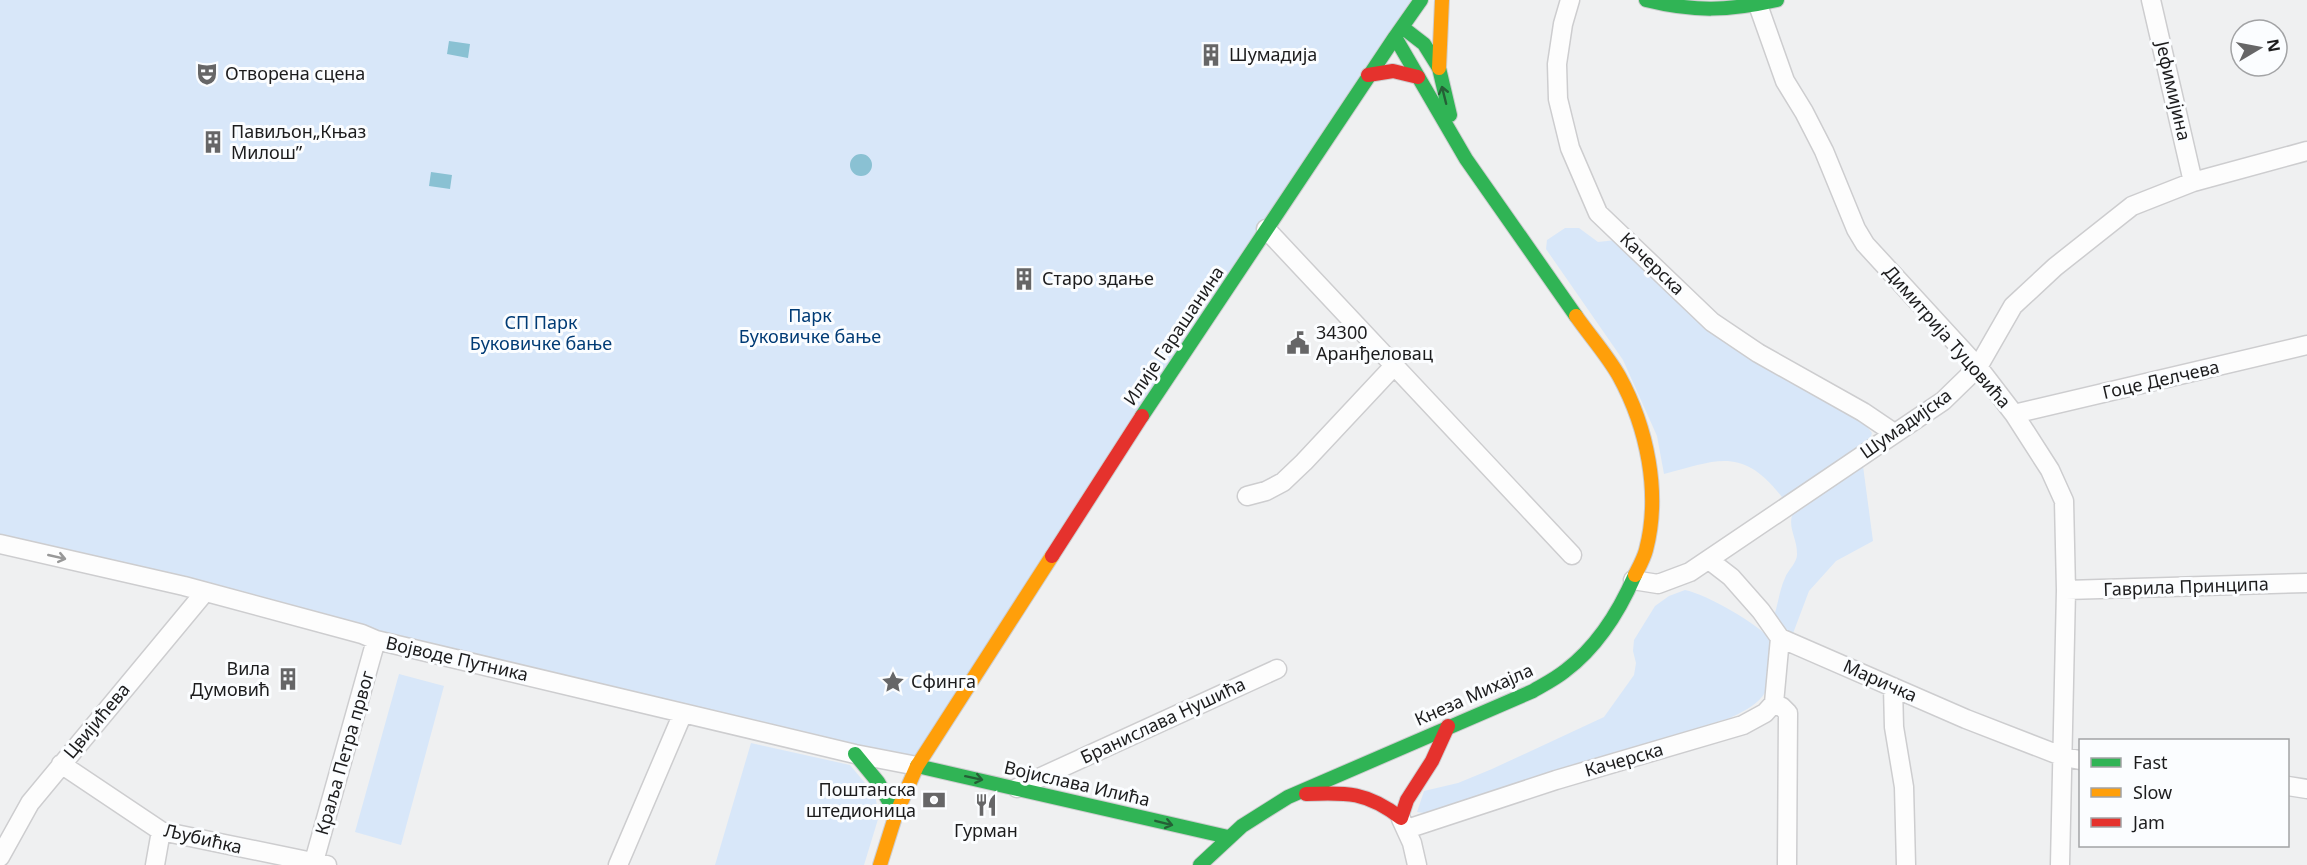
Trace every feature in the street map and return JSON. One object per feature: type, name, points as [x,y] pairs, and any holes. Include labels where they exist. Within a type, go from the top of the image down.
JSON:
[{"type":"main road","name":"Илије Гарашанина","points":[[880,865],[896,814],[917,766],[1100,480],[1368,75],[1422,0]]},
{"type":"main road","points":[[1439,68],[1442,0]]},
{"type":"main road","points":[[1646,0],[1704,12],[1758,5],[1777,0]]},
{"type":"main road","name":"Кнеза Михајла","points":[[1399,32],[1424,44],[1439,68],[1448,110],[1467,161]]},
{"type":"main road","name":"Кнеза Михајла","points":[[1200,865],[1228,837],[1257,815],[1294,794],[1448,726],[1525,695],[1565,671],[1580,658],[1621,607],[1646,550],[1652,492],[1645,440],[1634,406],[1618,375],[1467,161],[1441,120],[1418,76],[1399,32]]},
{"type":"main road","points":[[1368,75],[1396,70],[1418,76]]},
{"type":"main road","points":[[1404,824],[1407,800],[1432,761],[1448,726]]},
{"type":"main road","points":[[855,754],[871,770],[896,814]]},
{"type":"main road","name":"Војислава Илића","points":[[917,766],[1228,837]]},
{"type":"main road","points":[[1294,794],[1353,793],[1368,796],[1384,804],[1404,824]]},
{"type":"street","name":"Качерска","points":[[1570,0],[1563,24],[1557,64],[1558,99],[1570,148],[1598,213],[1712,322],[1758,353],[1854,407],[1894,433]]},
{"type":"street","name":"Јефимијина","points":[[2151,0],[2193,182]]},
{"type":"street","name":"Димитрија Туцовића","points":[[1758,5],[1785,81],[1824,151],[1856,229],[1865,244],[1978,367],[2014,414],[2050,470],[2064,501],[2072,759],[2060,865]]},
{"type":"street","name":"Шумадијска","points":[[1634,580],[1658,584],[1690,572],[1943,401],[1978,367],[2013,306],[2055,267],[2132,206],[2193,182],[2307,151]]},
{"type":"street","points":[[1266,229],[1393,367],[1572,555]]},
{"type":"street","name":"Гоце Делчева","points":[[2014,414],[2307,345]]},
{"type":"street","points":[[1248,496],[1266,492],[1282,482],[1304,462],[1393,367]]},
{"type":"street","name":"Војводе Путника","points":[[0,544],[205,592],[362,634],[376,640],[855,754],[917,766]]},
{"type":"street","points":[[1709,560],[1731,577],[1761,611],[1780,638],[1774,703],[1788,713],[1787,865]]},
{"type":"street","name":"Гаврила Принципа","points":[[2066,590],[2307,583]]},
{"type":"street","name":"Цвијићева","points":[[0,857],[30,803],[205,592]]},
{"type":"street","name":"Маричка","points":[[1780,638],[1966,719],[2072,759]]},
{"type":"street","name":"Краља Петра првог","points":[[318,864],[376,640]]},
{"type":"street","name":"Бранислава Нушића","points":[[1017,788],[1277,669]]},
{"type":"street","points":[[1893,687],[1894,728],[1904,787],[1906,865]]},
{"type":"street","name":"Качерска","points":[[1404,824],[1743,724],[1765,713],[1774,703]]},
{"type":"street","points":[[618,865],[683,713]]},
{"type":"street","name":"Љубићка","points":[[61,764],[161,831],[318,864]]},
{"type":"street","points":[[2289,786],[2307,789]]},
{"type":"street","points":[[1404,824],[1417,865]]},
{"type":"street","points":[[155,865],[161,831]]},
{"type":"green space","name":"Парк Буковичке бање","points":[[0,0],[1424,0],[917,766],[0,550]]},
{"type":"green space","points":[[1565,228],[1579,228],[1598,242],[1616,240],[1637,258],[1862,420],[1872,433],[1868,445],[1788,496],[1782,497],[1754,470],[1728,461],[1664,474],[1657,436],[1623,360],[1546,249],[1547,240]]},
{"type":"green space","points":[[1863,466],[1873,541],[1836,561],[1809,591],[1792,636],[1786,634],[1773,619],[1786,575],[1797,556],[1797,547],[1791,527],[1794,511]]},
{"type":"green space","points":[[1685,590],[1706,597],[1732,611],[1756,626],[1772,641],[1767,689],[1755,704],[1730,718],[1424,813],[1417,812],[1424,791],[1458,783],[1604,717],[1634,675],[1636,663],[1633,651],[1634,640],[1655,606],[1669,596]]},
{"type":"green space","points":[[399,674],[444,686],[401,845],[355,832]]},
{"type":"green space","points":[[751,743],[850,765],[875,795],[879,816],[864,865],[715,865]]},
{"type":"water","points":[[449,41],[470,44],[468,58],[447,54]]},
{"type":"water","points":[[861,154],[871,161],[872,165],[865,175],[861,176],[851,169],[850,165],[857,155]]},
{"type":"water","points":[[431,172],[452,175],[450,189],[429,186]]},
{"type":"traffic: fast","points":[[1421,0],[1395,37],[1466,159],[1576,316]]},
{"type":"traffic: fast","points":[[1646,0],[1680,7],[1712,9],[1777,0]]},
{"type":"traffic: fast","points":[[1402,27],[1424,44],[1439,68],[1450,115]]},
{"type":"traffic: fast","points":[[1142,416],[1395,37]]},
{"type":"traffic: fast","points":[[1200,865],[1242,826],[1288,797],[1533,691],[1557,677],[1577,662],[1597,640],[1622,602],[1635,575]]},
{"type":"traffic: fast","points":[[855,754],[878,782],[896,814]]},
{"type":"traffic: fast","points":[[917,766],[1228,837]]},
{"type":"traffic: slow","points":[[1439,68],[1442,0]]},
{"type":"traffic: slow","points":[[1576,316],[1619,376],[1644,438],[1649,461],[1652,506],[1646,550],[1635,575]]},
{"type":"traffic: slow","points":[[880,865],[896,814],[917,766],[1052,556]]},
{"type":"traffic: jam","points":[[1368,75],[1393,71],[1418,77]]},
{"type":"traffic: jam","points":[[1052,556],[1142,416]]},
{"type":"traffic: jam","points":[[1306,794],[1333,793],[1367,798],[1401,818],[1407,800],[1432,761],[1448,726]]},
{"type":"place","name":"Шумадија","points":[[1211,55]]},
{"type":"place","name":"Отворена сцена","points":[[207,74]]},
{"type":"place","name":"Павиљон„Књаз Милош”","points":[[213,142]]},
{"type":"place","name":"Старо здање","points":[[1024,279]]},
{"type":"place","name":"34300 Аранђеловац","points":[[1298,343]]},
{"type":"place","name":"Вила Думовић","points":[[288,679]]},
{"type":"place","name":"Сфинга","points":[[893,682]]},
{"type":"place","name":"Поштанска штедионица","points":[[934,800]]},
{"type":"place","name":"Гурман","points":[[986,805]]},
{"type":"park label","name":"СП Парк Буковичке бање","points":[[541,333]]}]
